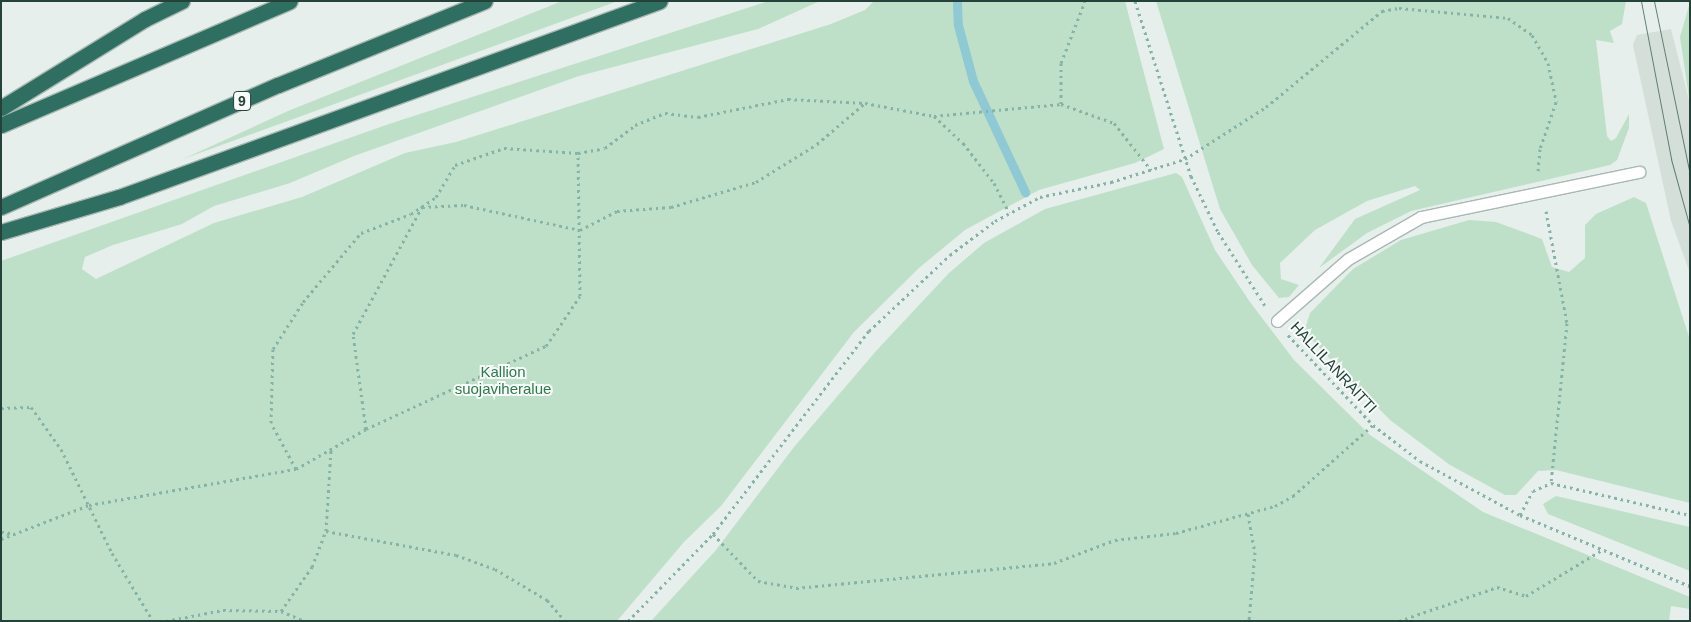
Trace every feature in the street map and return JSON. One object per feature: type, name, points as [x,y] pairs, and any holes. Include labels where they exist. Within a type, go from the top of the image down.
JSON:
[{"type":"highway","points":[[1,108],[145,19],[182,1]]},
{"type":"highway","points":[[1,125],[290,1]]},
{"type":"highway","name":"9","points":[[1,207],[278,85],[485,1]]},
{"type":"highway","points":[[1,232],[119,197],[660,1]]},
{"type":"lane","points":[[1277,321],[1348,259],[1384,235],[1421,217],[1540,194],[1639,172]]},
{"type":"path","points":[[1061,104],[1061,63],[1086,1]]},
{"type":"path","name":"HALLILANRAITTI","points":[[1135,1],[1185,159],[1218,232],[1277,321],[1373,426],[1420,461],[1520,514],[1690,586]]},
{"type":"path","points":[[628,621],[713,534],[869,331],[950,255],[1009,212],[1040,197],[1151,170],[1185,159],[1266,107],[1382,11],[1399,8],[1498,17],[1514,21],[1532,34],[1548,63],[1556,102],[1540,149],[1540,194],[1553,237],[1567,323],[1551,482]]},
{"type":"path","points":[[296,469],[271,423],[274,350],[303,302],[361,233],[422,207],[436,197],[455,165],[504,148],[578,152],[605,148],[635,125],[665,113],[698,117],[788,99],[865,103],[934,116],[1061,104],[1114,123],[1151,170]]},
{"type":"path","points":[[422,207],[464,205],[580,230],[617,211],[671,207],[756,182],[816,144],[865,103]]},
{"type":"path","points":[[934,116],[963,143],[994,183],[1009,212]]},
{"type":"path","points":[[1,540],[10,533],[90,505],[296,469],[366,429],[546,346],[580,296],[578,152]]},
{"type":"path","points":[[366,429],[353,334],[422,207]]},
{"type":"path","points":[[1,408],[31,407],[61,449],[153,621]]},
{"type":"path","points":[[713,534],[758,581],[804,588],[1054,563],[1115,540],[1156,538],[1248,514],[1293,496],[1373,426]]},
{"type":"path","points":[[281,611],[312,567],[326,532],[331,449]]},
{"type":"path","points":[[1520,514],[1533,491],[1551,482],[1690,515]]},
{"type":"path","points":[[1248,514],[1255,552],[1249,621]]},
{"type":"path","points":[[1,532],[10,533]]},
{"type":"path","points":[[326,532],[456,555],[495,569],[548,600],[565,621]]},
{"type":"path","points":[[1399,621],[1455,605],[1497,587],[1526,596],[1603,549]]},
{"type":"path","points":[[166,621],[223,610],[281,611],[304,621]]},
{"type":"shaded area","points":[[1671,29],[1690,104],[1690,273],[1671,221],[1633,45],[1637,35]]},
{"type":"green space","points":[[562,1],[618,1],[183,159],[288,111]]},
{"type":"green space","name":"Kallion suojaviheralue","points":[[769,1],[820,1],[758,29],[579,76],[354,156],[290,183],[214,206],[182,224],[113,245],[85,257],[82,269],[96,279],[214,223],[302,197],[405,153],[456,142],[831,24],[865,10],[874,1],[1125,1],[1164,149],[1135,163],[1039,190],[965,230],[919,268],[854,332],[721,506],[684,542],[617,621],[1,621],[1,261],[389,124]]},
{"type":"green space","points":[[1156,1],[1626,1],[1622,24],[1610,31],[1614,43],[1596,40],[1607,136],[1611,141],[1616,138],[1629,114],[1629,128],[1617,160],[1610,165],[1411,211],[1367,233],[1319,268],[1355,219],[1420,190],[1415,186],[1367,201],[1315,230],[1280,263],[1281,279],[1299,285],[1289,297],[1279,298],[1252,265],[1220,209]]},
{"type":"green space","points":[[1690,2],[1690,104],[1680,37]]},
{"type":"green space","points":[[1176,173],[1182,177],[1215,250],[1250,302],[1294,360],[1370,435],[1483,512],[1690,597],[1690,609],[1671,606],[1669,621],[651,621],[716,550],[794,447],[876,351],[949,273],[984,243],[1045,209]]},
{"type":"green space","points":[[1634,197],[1646,203],[1690,340],[1690,503],[1556,470],[1538,471],[1516,495],[1505,495],[1450,465],[1390,420],[1304,332],[1310,313],[1353,269],[1401,240],[1469,220],[1496,222],[1542,239],[1552,267],[1569,272],[1585,258],[1585,225],[1596,214]]},
{"type":"green space","points":[[1556,496],[1690,527],[1690,571],[1548,514],[1543,504]]},
{"type":"waterway","points":[[957,2],[958,25],[973,81],[1025,192]]},
{"type":"tram line","points":[[1641,1],[1671,159],[1690,228]]},
{"type":"tram line","points":[[1654,1],[1690,175]]}]
